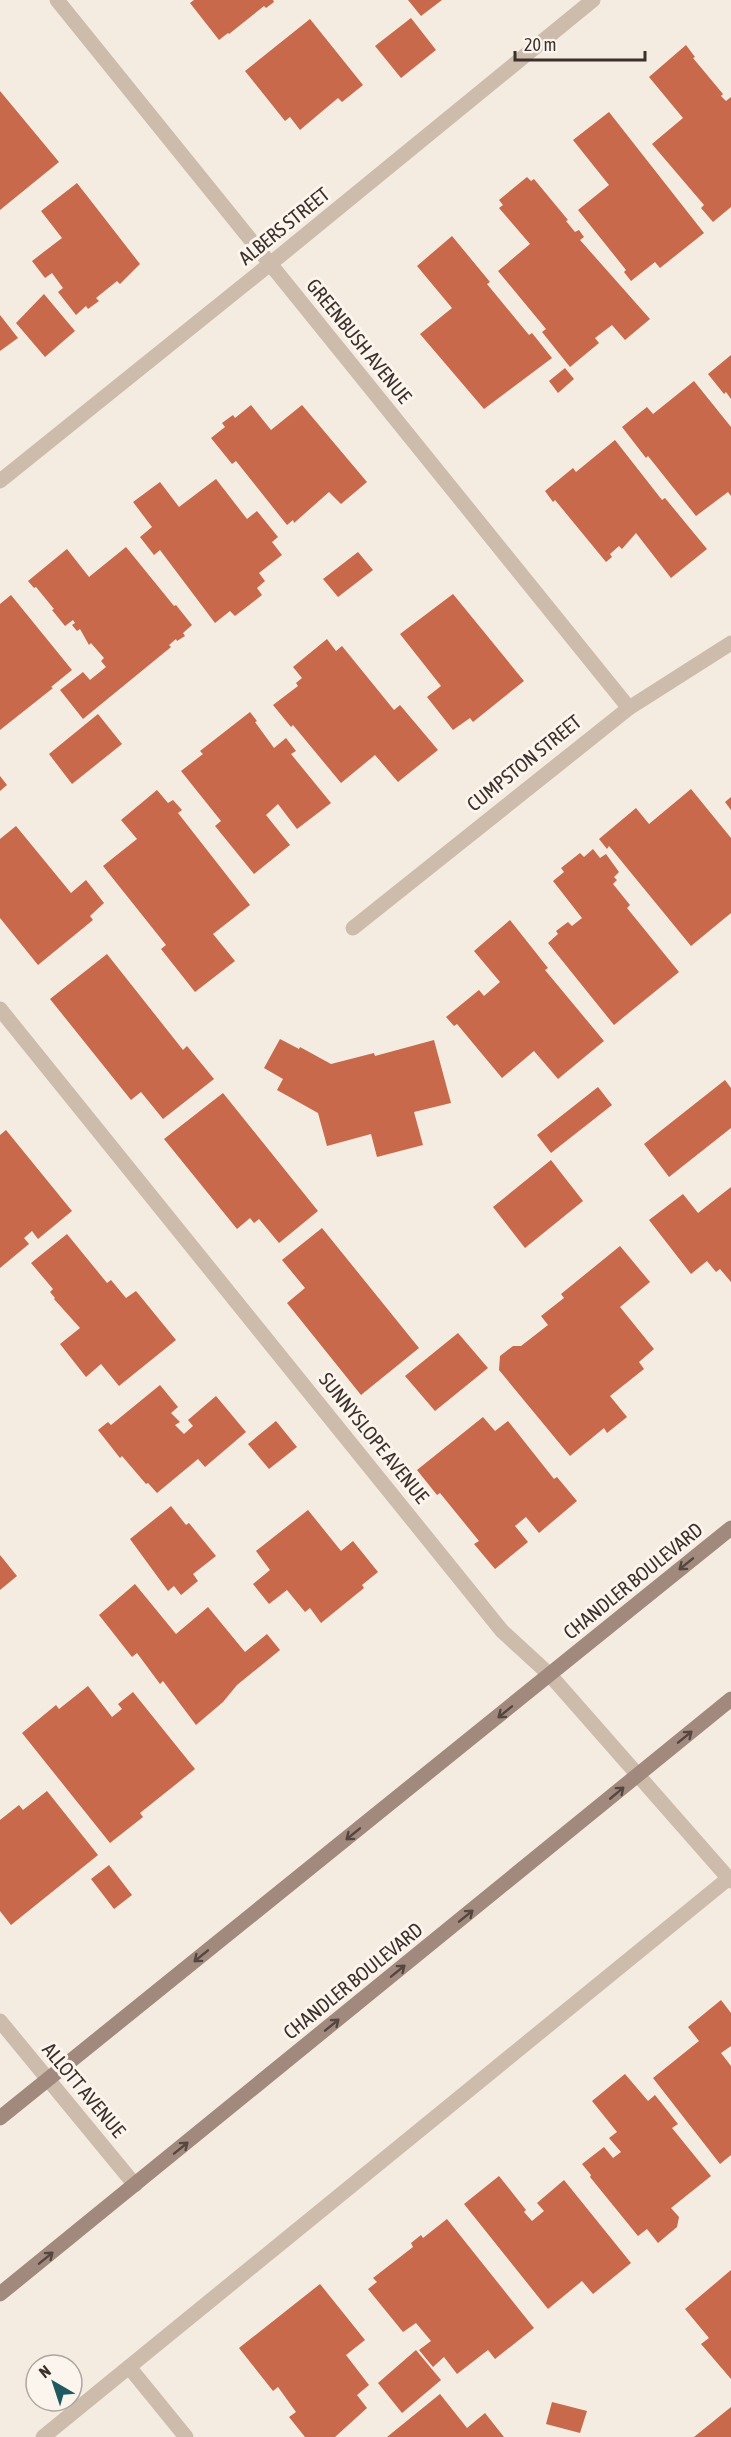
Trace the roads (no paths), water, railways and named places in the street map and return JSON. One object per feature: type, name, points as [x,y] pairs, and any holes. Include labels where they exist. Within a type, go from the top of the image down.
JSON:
[{"type":"street","name":"GREENBUSH AVENUE","points":[[57,0],[629,708]]},
{"type":"street","name":"ALBERS STREET","points":[[0,481],[593,0]]},
{"type":"street","name":"CUMPSTON STREET","points":[[353,928],[629,708],[731,643]]},
{"type":"street","name":"SUNNYSLOPE AVENUE","points":[[0,1009],[502,1631],[550,1675],[730,1879]]},
{"type":"street","name":"CHANDLER BOULEVARD","points":[[0,2118],[731,1528]]},
{"type":"street","name":"CHANDLER BOULEVARD","points":[[0,2294],[731,1699]]},
{"type":"street","points":[[43,2437],[730,1879]]},
{"type":"street","name":"ALLOTT AVENUE","points":[[0,2021],[135,2185]]},
{"type":"street","points":[[129,2367],[186,2437]]}]
